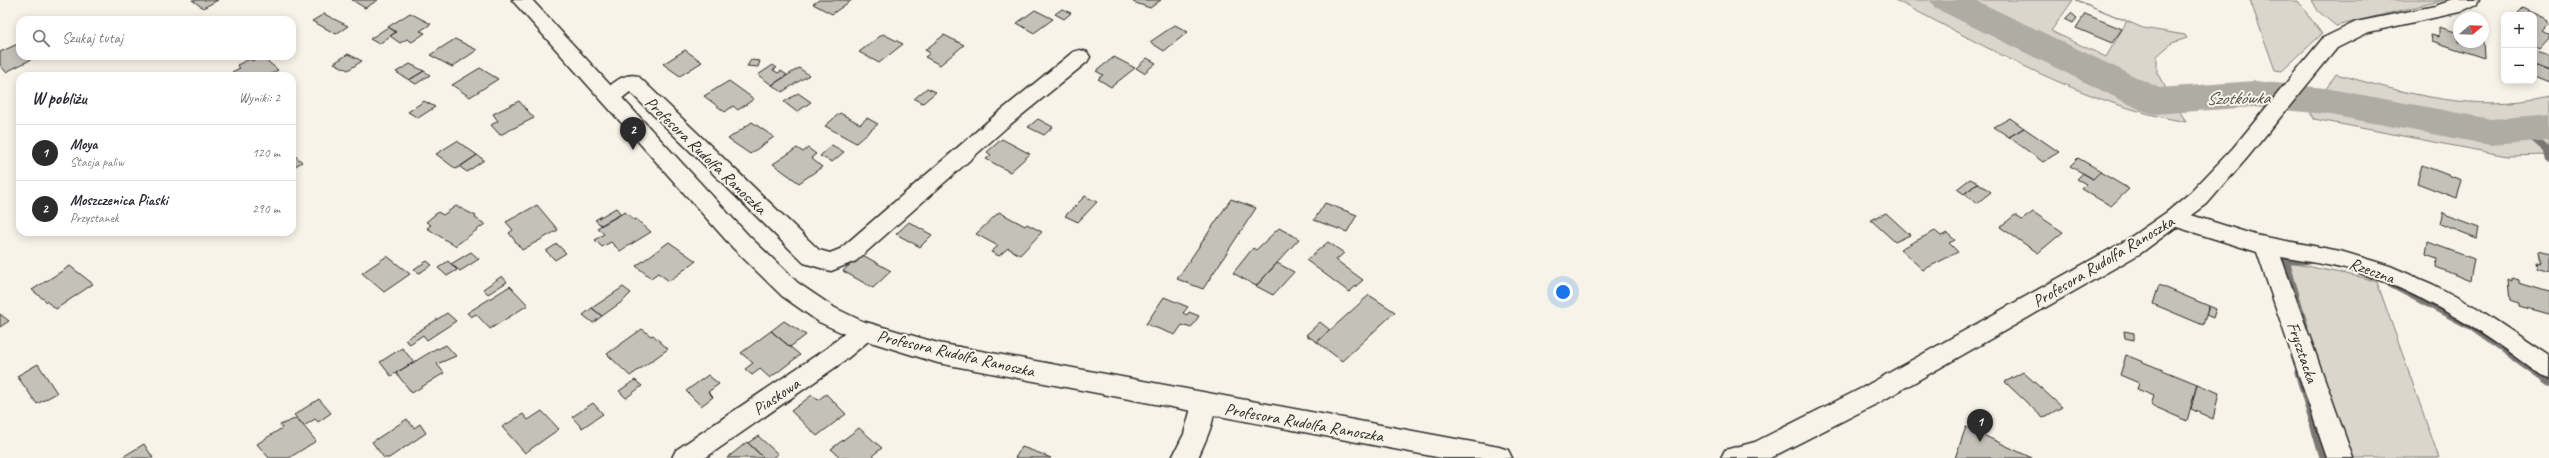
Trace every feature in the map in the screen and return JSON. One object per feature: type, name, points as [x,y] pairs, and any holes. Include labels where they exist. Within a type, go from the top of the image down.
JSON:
[{"type":"street","name":"Profesora Rudolfa Ranoszka","points":[[521,0],[611,97],[738,240],[787,288],[828,315],[864,331],[938,353],[1203,404],[1499,458]]},
{"type":"street","name":"Profesora Rudolfa Ranoszka","points":[[1734,458],[1767,447],[1871,395],[2133,247],[2175,218],[2199,198],[2235,158],[2330,43],[2342,34],[2380,23],[2435,14],[2470,0]]},
{"type":"street","name":"Profesora Rudolfa Ranoszka","points":[[611,97],[631,81],[812,257],[831,262],[848,256],[992,129],[1080,57]]},
{"type":"street","name":"Rzeczna","points":[[2175,218],[2266,246],[2338,258],[2382,272],[2426,292],[2485,324],[2549,369]]},
{"type":"street","name":"Frysztacka","points":[[2266,246],[2340,458]]},
{"type":"street","name":"Piaskowa","points":[[685,458],[835,355],[864,331]]},
{"type":"street","name":"Profesora Rudolfa Ranoszka","points":[[1185,458],[1196,434],[1203,404]]},
{"type":"shaded area","points":[[1895,0],[2073,0],[2051,31],[2106,57],[2127,21],[2143,28],[2185,35],[2187,38],[2172,43],[2157,56],[2157,73],[2186,122],[2147,114],[2073,88],[2001,55]]},
{"type":"shaded area","points":[[2250,0],[2297,0],[2322,34],[2282,71],[2275,70]]},
{"type":"shaded area","points":[[2312,0],[2444,0],[2336,26],[2318,11]]},
{"type":"shaded area","points":[[2336,74],[2415,94],[2468,102],[2495,103],[2522,101],[2549,96],[2549,155],[2507,156],[2314,119],[2310,113]]},
{"type":"shaded area","points":[[2281,261],[2365,278],[2377,282],[2439,458],[2350,458]]},
{"type":"building","points":[[192,0],[218,0],[203,8]]},
{"type":"building","points":[[352,0],[378,0],[365,8]]},
{"type":"building","points":[[819,0],[852,0],[832,14],[813,4]]},
{"type":"building","points":[[1133,0],[1161,0],[1150,8],[1133,2]]},
{"type":"building","points":[[2523,8],[2532,12],[2519,12]]},
{"type":"building","points":[[1062,9],[1071,13],[1064,19],[1055,14]]},
{"type":"building","points":[[1035,10],[1053,19],[1034,33],[1017,23]]},
{"type":"building","points":[[410,13],[431,24],[420,31],[425,33],[412,42],[407,39],[400,43],[390,36],[396,32],[388,27]]},
{"type":"building","points":[[2071,13],[2077,18],[2073,23],[2065,19]]},
{"type":"building","points":[[324,14],[348,26],[336,34],[312,21]]},
{"type":"building","points":[[2085,14],[2122,29],[2112,43],[2076,28]]},
{"type":"building","points":[[2537,14],[2549,20],[2549,24],[2542,31],[2549,35],[2549,39],[2540,49],[2537,48]]},
{"type":"building","points":[[1175,25],[1188,32],[1164,51],[1150,42]]},
{"type":"building","points":[[388,27],[396,32],[379,44],[370,39]]},
{"type":"building","points":[[2439,27],[2453,31],[2453,48],[2432,41],[2431,35],[2439,37]]},
{"type":"building","points":[[883,34],[903,44],[879,63],[859,52]]},
{"type":"building","points":[[944,35],[964,45],[940,65],[925,57],[930,53],[925,50]]},
{"type":"building","points":[[455,39],[477,50],[452,67],[430,55]]},
{"type":"building","points":[[16,45],[16,60],[30,60],[6,72],[0,65],[0,52]]},
{"type":"building","points":[[2453,48],[2483,48],[2484,58]]},
{"type":"building","points":[[685,50],[702,62],[680,76],[663,64]]},
{"type":"building","points":[[2537,51],[2549,55],[2549,70],[2537,65]]},
{"type":"building","points":[[348,54],[362,61],[348,70],[334,63]]},
{"type":"building","points":[[1114,57],[1135,68],[1111,87],[1098,79],[1103,75],[1096,71]]},
{"type":"building","points":[[1147,58],[1156,63],[1144,73],[1136,68]]},
{"type":"building","points":[[248,60],[266,60],[278,70],[274,72],[232,72],[240,68],[237,65]]},
{"type":"building","points":[[751,60],[760,61],[758,67],[747,66]]},
{"type":"building","points":[[410,64],[424,71],[409,80],[396,72]]},
{"type":"building","points":[[773,65],[777,68],[773,70],[778,73],[781,71],[787,75],[772,85],[758,75]]},
{"type":"building","points":[[2537,65],[2549,70],[2549,83],[2537,78]]},
{"type":"building","points":[[480,68],[498,79],[470,97],[452,85]]},
{"type":"building","points":[[799,68],[809,75],[782,92],[772,85]]},
{"type":"building","points":[[424,71],[430,75],[416,84],[409,80]]},
{"type":"building","points":[[729,81],[754,99],[738,110],[733,106],[725,112],[704,96]]},
{"type":"building","points":[[927,88],[936,92],[923,103],[914,99]]},
{"type":"building","points":[[798,93],[811,102],[797,112],[784,102]]},
{"type":"building","points":[[424,101],[435,107],[418,118],[408,112]]},
{"type":"building","points":[[519,101],[534,118],[500,135],[491,125],[498,121],[493,114]]},
{"type":"building","points":[[840,113],[860,124],[867,118],[878,124],[856,143],[825,126]]},
{"type":"building","points":[[2010,118],[2024,128],[2009,137],[1994,127]]},
{"type":"building","points":[[1038,119],[1053,127],[1044,135],[1028,127]]},
{"type":"building","points":[[752,122],[774,137],[750,154],[728,139]]},
{"type":"building","points":[[2024,128],[2059,152],[2043,162],[2009,137]]},
{"type":"building","points":[[1002,139],[1030,154],[1010,172],[986,159],[991,155],[987,152]]},
{"type":"building","points":[[457,141],[477,155],[456,169],[436,154]]},
{"type":"building","points":[[832,145],[844,152],[832,162],[820,156]]},
{"type":"building","points":[[797,148],[803,152],[808,148],[816,154],[811,158],[822,167],[799,183],[773,164]]},
{"type":"building","points":[[477,155],[484,160],[467,172],[460,167]]},
{"type":"building","points":[[296,157],[302,162],[296,166]]},
{"type":"building","points":[[2078,158],[2101,171],[2093,179],[2070,166]]},
{"type":"building","points":[[2422,165],[2461,180],[2456,198],[2417,183]]},
{"type":"building","points":[[2100,172],[2129,189],[2111,206],[2081,189],[2086,184],[2077,179],[2083,173],[2093,179]]},
{"type":"building","points":[[1970,179],[1978,183],[1964,194],[1957,189]]},
{"type":"building","points":[[1978,183],[1991,192],[1977,203],[1964,194]]},
{"type":"building","points":[[1085,196],[1097,202],[1078,222],[1065,216]]},
{"type":"building","points":[[1231,199],[1256,208],[1203,289],[1177,279]]},
{"type":"building","points":[[1325,203],[1357,215],[1347,232],[1314,220]]},
{"type":"building","points":[[537,205],[558,230],[522,250],[509,233],[513,230],[506,222]]},
{"type":"building","points":[[456,206],[476,216],[475,218],[485,224],[455,246],[427,228],[431,225],[426,222],[438,212],[443,215]]},
{"type":"building","points":[[616,208],[621,214],[601,225],[595,220]]},
{"type":"building","points":[[625,212],[651,232],[620,251],[611,242],[602,247],[595,240],[604,234],[597,228]]},
{"type":"building","points":[[999,212],[1025,226],[1027,224],[1042,232],[1020,255],[1008,248],[999,256],[991,252],[998,246],[976,234]]},
{"type":"building","points":[[2033,212],[2063,232],[2038,253],[2000,227],[2015,215],[2022,220]]},
{"type":"building","points":[[2443,212],[2446,216],[2479,228],[2477,238],[2440,224]]},
{"type":"building","points":[[1886,213],[1910,235],[1895,242],[1871,220]]},
{"type":"building","points":[[909,222],[932,235],[920,247],[896,234]]},
{"type":"building","points":[[1279,228],[1299,239],[1256,286],[1233,273],[1253,248],[1256,250]]},
{"type":"building","points":[[1935,231],[1941,236],[1947,233],[1955,240],[1949,243],[1958,252],[1923,270],[1900,249]]},
{"type":"building","points":[[669,242],[696,261],[669,281],[658,273],[651,278],[636,266]]},
{"type":"building","points":[[1328,242],[1344,253],[1336,260],[1363,280],[1349,292],[1306,260]]},
{"type":"building","points":[[2428,242],[2474,259],[2470,281],[2436,267],[2437,258],[2426,254]]},
{"type":"building","points":[[557,244],[566,253],[555,260],[546,251]]},
{"type":"building","points":[[2538,251],[2549,254],[2549,272],[2537,268],[2536,262],[2540,263]]},
{"type":"building","points":[[471,252],[479,259],[460,271],[451,264]]},
{"type":"building","points":[[861,254],[891,271],[873,288],[843,271]]},
{"type":"building","points":[[387,256],[410,274],[384,292],[362,273]]},
{"type":"building","points":[[427,261],[432,265],[419,273],[414,269]]},
{"type":"building","points":[[448,261],[457,270],[447,276],[438,268]]},
{"type":"building","points":[[1277,263],[1294,272],[1273,295],[1256,286]]},
{"type":"building","points":[[70,266],[93,284],[56,309],[32,290]]},
{"type":"building","points":[[502,276],[507,282],[488,294],[483,289]]},
{"type":"building","points":[[2512,278],[2519,280],[2519,283],[2549,292],[2549,314],[2520,306],[2520,303],[2510,300],[2508,279],[2512,281]]},
{"type":"building","points":[[2159,285],[2209,306],[2203,325],[2153,304]]},
{"type":"building","points":[[510,286],[528,305],[490,329],[476,314],[471,317],[467,313]]},
{"type":"building","points":[[623,287],[631,293],[623,301],[602,316],[592,308]]},
{"type":"building","points":[[1369,295],[1395,312],[1342,361],[1317,342]]},
{"type":"building","points":[[1164,297],[1188,307],[1183,313],[1187,315],[1189,312],[1199,316],[1191,328],[1182,325],[1175,335],[1146,324]]},
{"type":"building","points":[[2209,306],[2216,309],[2213,318],[2206,315]]},
{"type":"building","points":[[592,308],[602,316],[593,323],[583,315]]},
{"type":"building","points":[[447,313],[456,321],[427,340],[423,335],[410,344],[405,340]]},
{"type":"building","points":[[0,314],[9,321],[0,327]]},
{"type":"building","points":[[784,321],[806,335],[790,347],[771,331]]},
{"type":"building","points":[[1320,322],[1330,330],[1317,342],[1306,335]]},
{"type":"building","points":[[642,329],[651,336],[653,335],[668,349],[630,376],[607,354]]},
{"type":"building","points":[[771,331],[800,355],[770,378],[760,369],[752,375],[745,369],[753,363],[741,353]]},
{"type":"building","points":[[2124,331],[2134,333],[2134,340],[2125,338]]},
{"type":"building","points":[[446,345],[456,356],[437,364],[444,373],[412,393],[396,373],[437,348],[438,349]]},
{"type":"building","points":[[402,348],[414,362],[391,376],[380,362]]},
{"type":"building","points":[[2126,355],[2197,384],[2187,421],[2151,405],[2154,396],[2137,389],[2139,383],[2120,375]]},
{"type":"building","points":[[38,364],[57,393],[37,404],[17,376]]},
{"type":"building","points":[[2023,372],[2062,407],[2043,418],[2005,382]]},
{"type":"building","points":[[708,375],[719,384],[708,392],[713,397],[701,406],[686,391]]},
{"type":"building","points":[[635,380],[642,386],[626,398],[619,391]]},
{"type":"building","points":[[2197,384],[2219,393],[2213,419],[2191,409]]},
{"type":"building","points":[[826,394],[846,414],[817,436],[791,411],[812,395],[818,400]]},
{"type":"building","points":[[319,399],[331,413],[318,422],[315,419],[304,426],[294,415]]},
{"type":"building","points":[[593,403],[603,414],[582,428],[572,417]]},
{"type":"building","points":[[542,411],[559,429],[525,453],[502,427],[523,414],[528,420]]},
{"type":"building","points":[[297,418],[316,441],[289,458],[269,458],[257,444],[282,428],[280,425]]},
{"type":"building","points":[[407,419],[414,428],[420,424],[426,433],[389,458],[384,458],[372,442]]},
{"type":"building","points":[[1966,427],[2032,458],[1955,458]]},
{"type":"building","points":[[859,428],[882,448],[873,455],[875,458],[841,458],[831,449]]},
{"type":"building","points":[[758,436],[778,454],[772,458],[764,458],[748,443]]},
{"type":"building","points":[[747,442],[764,458],[727,458]]},
{"type":"building","points":[[144,444],[153,458],[121,458]]},
{"type":"building","points":[[1022,447],[1039,453],[1051,458],[1015,458]]},
{"type":"waterway","name":"Szotkówka","points":[[1947,0],[2154,101],[2254,94],[2325,101],[2491,132],[2549,127]]},
{"type":"waterway","points":[[2524,130],[2547,150],[2549,159]]},
{"type":"waterway","points":[[2305,326],[2286,261],[2308,261]]},
{"type":"waterway","points":[[2390,284],[2470,326],[2549,383]]},
{"type":"waterway","points":[[2298,372],[2323,458]]},
{"type":"place","name":"Moszczenica Piaski","points":[[633,150]]},
{"type":"place","name":"Moya","points":[[1980,442]]}]
